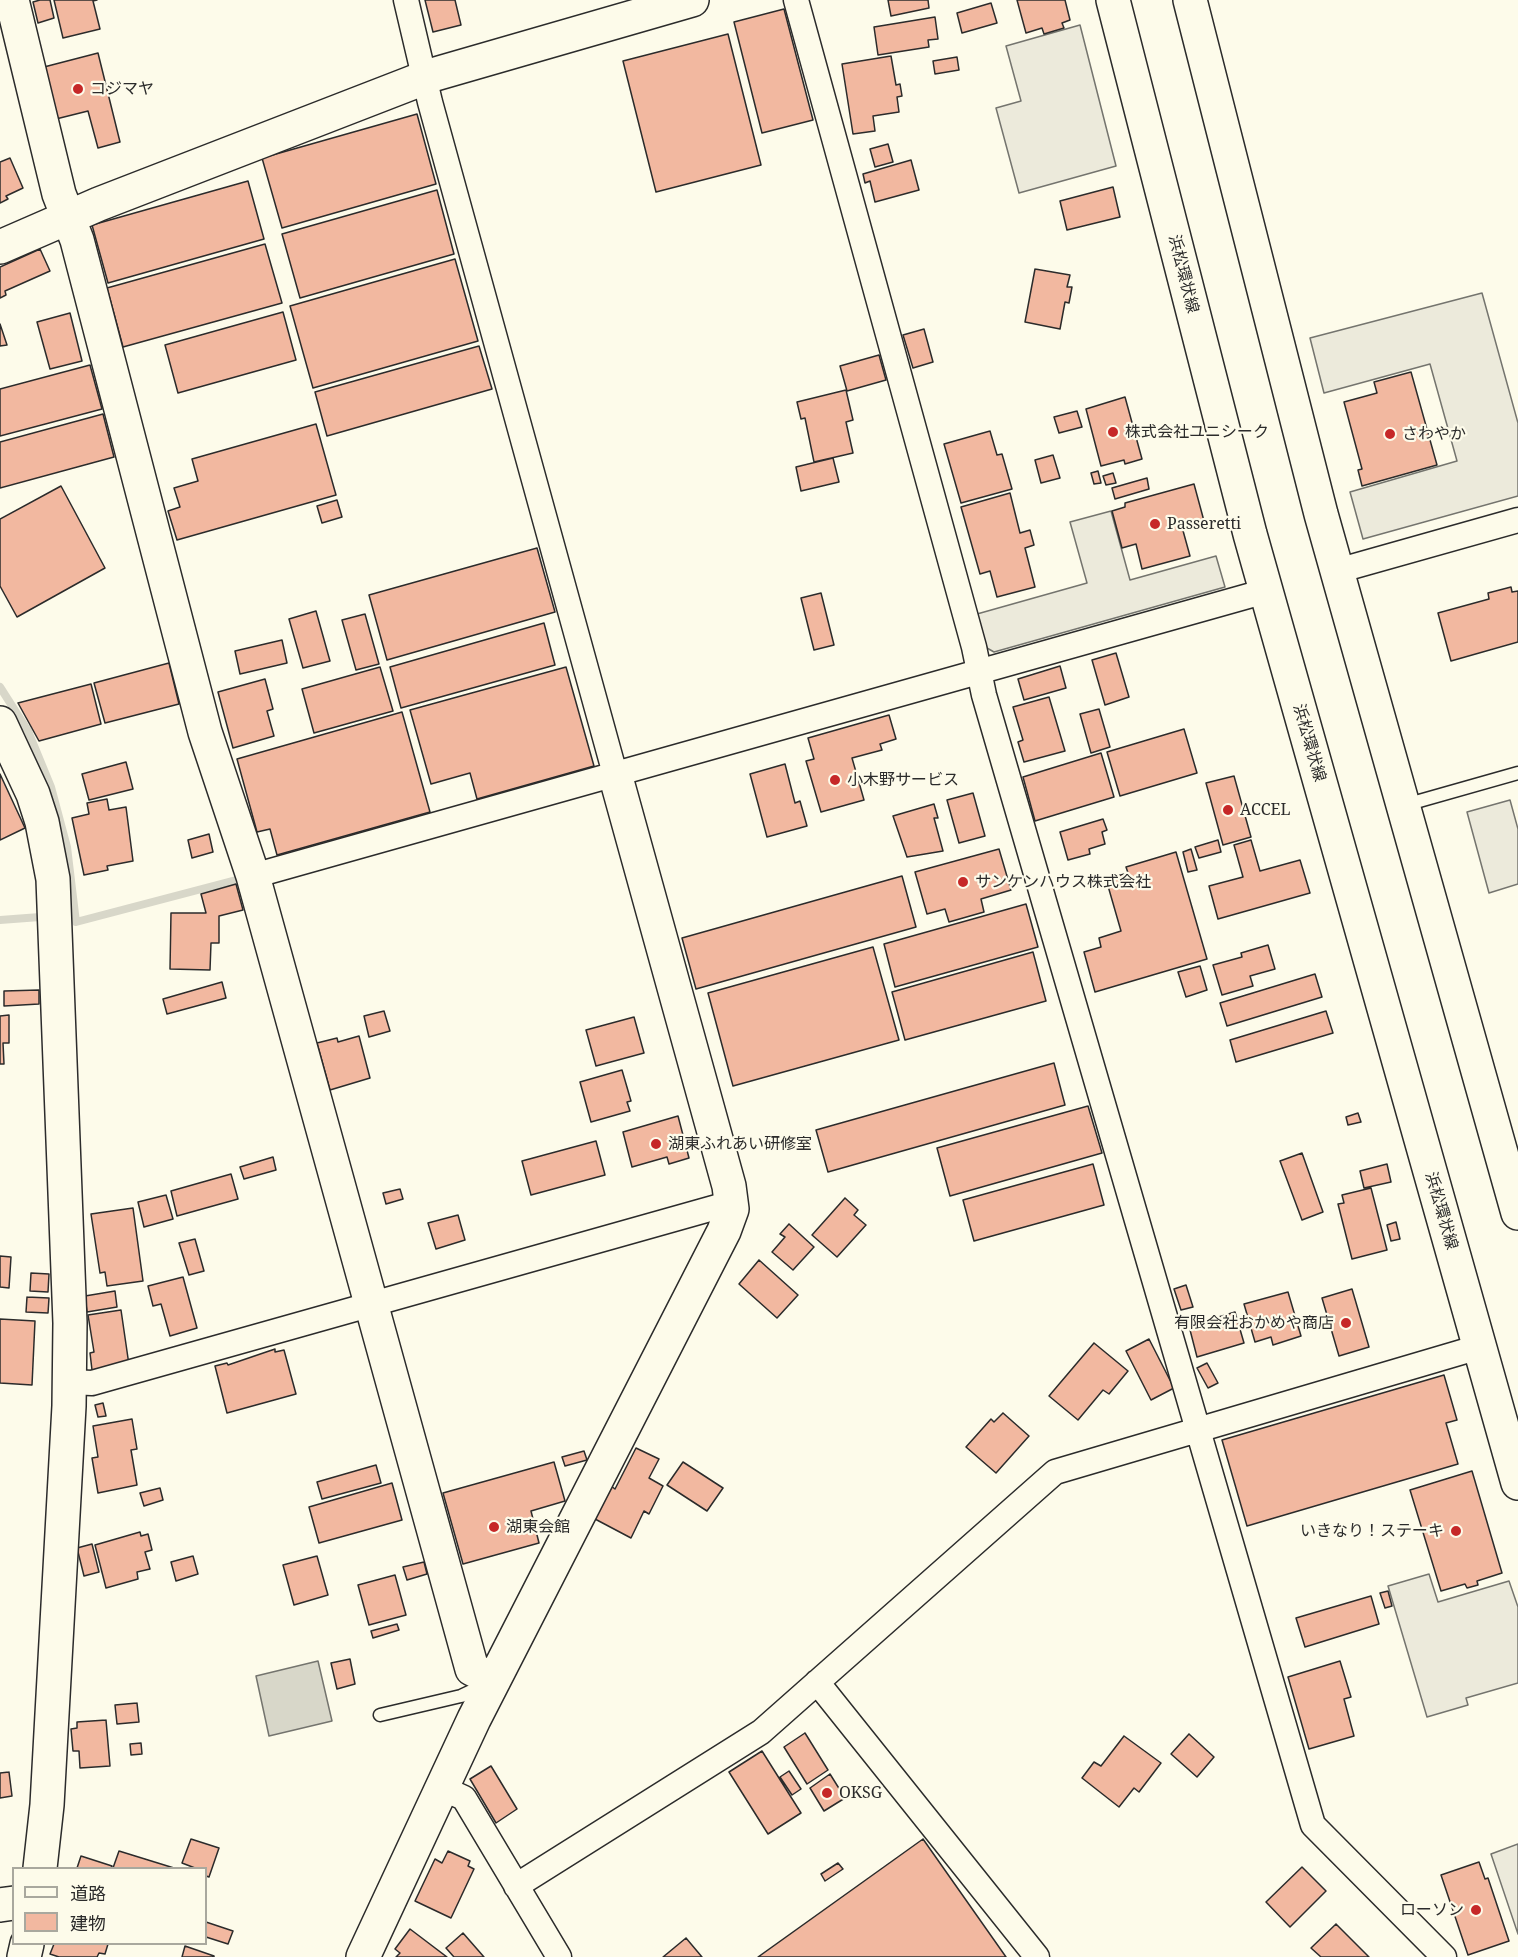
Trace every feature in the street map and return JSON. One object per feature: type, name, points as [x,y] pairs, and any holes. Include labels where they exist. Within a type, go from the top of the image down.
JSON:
[{"type":"street","points":[[12,0],[59,194],[77,240],[205,732],[252,876],[472,1669],[494,1680]]},
{"type":"street","points":[[363,1957],[494,1680],[729,1221],[732,1203],[424,78],[406,0]]},
{"type":"street","points":[[0,247],[68,217],[424,78],[692,0]]},
{"type":"street","points":[[796,0],[979,672],[1313,1824],[1444,1957]]},
{"type":"street","name":"浜松環状線","points":[[1113,0],[1266,591],[1518,1483]]},
{"type":"street","points":[[1190,0],[1337,571],[1518,1213]]},
{"type":"street","points":[[1337,571],[1518,520]]},
{"type":"street","points":[[252,876],[1266,591]]},
{"type":"street","points":[[0,723],[33,794],[48,850],[54,889],[70,1323],[70,1382],[48,1793],[40,1867]]},
{"type":"street","points":[[70,1382],[92,1383],[732,1203]]},
{"type":"street","points":[[516,1886],[761,1732],[1055,1472],[1479,1347]]},
{"type":"street","points":[[818,1682],[1038,1957]]},
{"type":"street","points":[[442,1788],[464,1798],[559,1957]]},
{"type":"lane","points":[[1403,806],[1518,773]]},
{"type":"lane","points":[[380,1715],[461,1696],[494,1680]]},
{"type":"shaded area","points":[[1080,25],[1116,166],[1019,193],[996,108],[1021,101],[1006,46]]},
{"type":"shaded area","points":[[1482,293],[1518,423],[1518,496],[1363,539],[1350,492],[1457,461],[1430,364],[1324,393],[1310,338]]},
{"type":"shaded area","points":[[1111,511],[1130,580],[1216,556],[1225,587],[994,652],[987,648],[977,614],[1087,583],[1070,522]]},
{"type":"shaded area","points":[[1510,800],[1518,829],[1518,884],[1489,893],[1467,812]]},
{"type":"shaded area","points":[[1429,1574],[1438,1602],[1509,1581],[1518,1607],[1518,1683],[1466,1698],[1468,1705],[1427,1717],[1388,1586]]},
{"type":"shaded area","points":[[318,1661],[332,1721],[269,1736],[256,1676]]},
{"type":"shaded area","points":[[1518,1844],[1518,1934],[1491,1854]]},
{"type":"building","points":[[50,0],[54,18],[38,23],[33,2]]},
{"type":"building","points":[[54,0],[97,0],[93,1],[100,29],[63,38]]},
{"type":"building","points":[[425,0],[455,0],[461,25],[433,32]]},
{"type":"building","points":[[888,0],[928,0],[929,8],[891,16]]},
{"type":"building","points":[[1017,0],[1065,0],[1070,20],[1062,23],[1064,28],[1044,34],[1042,28],[1026,33]]},
{"type":"building","points":[[991,3],[997,23],[962,33],[957,13]]},
{"type":"building","points":[[784,9],[813,120],[762,133],[734,22]]},
{"type":"building","points":[[935,17],[938,39],[928,40],[929,47],[878,55],[874,27]]},
{"type":"building","points":[[728,34],[761,165],[656,192],[623,61]]},
{"type":"building","name":"コジマヤ","points":[[98,53],[120,142],[98,148],[88,111],[56,119],[44,67]]},
{"type":"building","points":[[891,56],[896,85],[900,84],[902,96],[897,97],[899,112],[873,116],[875,131],[853,134],[842,64]]},
{"type":"building","points":[[957,57],[959,70],[935,74],[933,61]]},
{"type":"building","points":[[417,114],[436,184],[282,228],[262,158]]},
{"type":"building","points":[[888,144],[893,162],[875,167],[870,149]]},
{"type":"building","points":[[10,158],[23,188],[6,196],[8,199],[0,203],[0,162]]},
{"type":"building","points":[[911,160],[919,190],[875,202],[870,181],[865,183],[863,174]]},
{"type":"building","points":[[248,181],[264,239],[108,283],[92,225]]},
{"type":"building","points":[[1113,187],[1120,217],[1067,230],[1060,201]]},
{"type":"building","points":[[437,190],[454,254],[300,298],[282,234]]},
{"type":"building","points":[[265,244],[282,303],[123,347],[107,288]]},
{"type":"building","points":[[40,249],[50,271],[5,291],[6,295],[0,298],[0,267]]},
{"type":"building","points":[[455,259],[478,341],[313,388],[290,306]]},
{"type":"building","points":[[1035,269],[1070,275],[1067,287],[1072,287],[1069,303],[1065,302],[1060,329],[1025,322]]},
{"type":"building","points":[[283,312],[296,360],[178,393],[165,345]]},
{"type":"building","points":[[70,313],[82,361],[50,369],[37,322]]},
{"type":"building","points":[[0,324],[7,345],[0,346]]},
{"type":"building","points":[[924,329],[933,362],[913,368],[903,335]]},
{"type":"building","points":[[479,346],[492,389],[327,436],[315,392]]},
{"type":"building","points":[[879,355],[886,380],[847,391],[840,366]]},
{"type":"building","points":[[90,365],[102,409],[0,436],[0,389]]},
{"type":"building","name":"さわやか","points":[[1411,372],[1437,465],[1362,486],[1358,470],[1362,469],[1344,402],[1377,393],[1374,382]]},
{"type":"building","points":[[846,390],[853,420],[846,422],[853,453],[814,462],[805,418],[801,419],[797,402]]},
{"type":"building","points":[[1125,397],[1142,459],[1125,464],[1124,460],[1101,466],[1086,409]]},
{"type":"building","points":[[1077,411],[1082,427],[1059,433],[1054,417]]},
{"type":"building","points":[[103,414],[114,457],[0,488],[0,442]]},
{"type":"building","points":[[316,424],[336,495],[177,540],[168,511],[180,507],[174,488],[198,481],[192,459]]},
{"type":"building","points":[[990,431],[997,455],[1002,454],[1012,489],[961,503],[944,444]]},
{"type":"building","points":[[1053,455],[1060,478],[1041,483],[1035,460]]},
{"type":"building","points":[[833,458],[839,482],[801,491],[796,467]]},
{"type":"building","points":[[1098,471],[1101,483],[1094,484],[1091,473]]},
{"type":"building","points":[[1113,473],[1116,483],[1106,485],[1103,476]]},
{"type":"building","points":[[1147,478],[1149,489],[1115,499],[1112,488]]},
{"type":"building","name":"Passeretti","points":[[1194,484],[1204,521],[1182,527],[1190,556],[1142,569],[1136,544],[1122,548],[1112,511],[1125,507],[1125,503]]},
{"type":"building","points":[[61,486],[105,568],[17,617],[0,586],[0,519]]},
{"type":"building","points":[[1010,493],[1020,533],[1030,530],[1034,545],[1025,548],[1035,587],[997,597],[990,571],[980,574],[961,507]]},
{"type":"building","points":[[337,500],[342,517],[322,523],[317,506]]},
{"type":"building","points":[[537,548],[555,612],[387,660],[369,595]]},
{"type":"building","points":[[1511,587],[1512,592],[1518,591],[1518,642],[1451,661],[1438,613],[1489,599],[1488,593]]},
{"type":"building","points":[[821,593],[834,645],[814,650],[801,598]]},
{"type":"building","points":[[316,611],[330,661],[303,668],[289,619]]},
{"type":"building","points":[[365,614],[379,664],[356,670],[342,620]]},
{"type":"building","points":[[544,623],[555,665],[401,708],[390,667]]},
{"type":"building","points":[[282,640],[287,663],[240,674],[235,651]]},
{"type":"building","points":[[1116,653],[1129,697],[1105,705],[1092,660]]},
{"type":"building","points":[[169,663],[179,704],[105,723],[94,683]]},
{"type":"building","points":[[1060,666],[1066,688],[1024,700],[1018,679]]},
{"type":"building","points":[[380,667],[393,711],[314,733],[302,689]]},
{"type":"building","points":[[566,667],[594,766],[477,799],[470,773],[431,784],[410,710]]},
{"type":"building","points":[[265,679],[273,709],[267,711],[274,736],[233,748],[218,692]]},
{"type":"building","points":[[91,684],[101,724],[39,741],[18,703]]},
{"type":"building","points":[[1049,697],[1065,751],[1024,762],[1018,742],[1023,740],[1013,707]]},
{"type":"building","points":[[1099,709],[1110,747],[1091,753],[1080,714]]},
{"type":"building","points":[[402,712],[430,812],[277,855],[270,829],[257,832],[237,759]]},
{"type":"building","points":[[889,715],[896,739],[880,744],[882,750],[852,758],[864,800],[821,812],[806,761],[814,759],[808,738]]},
{"type":"building","points":[[1184,729],[1197,773],[1120,796],[1107,752]]},
{"type":"building","points":[[1101,753],[1114,797],[1035,821],[1023,777]]},
{"type":"building","points":[[126,762],[133,789],[89,800],[82,774]]},
{"type":"building","points":[[785,764],[795,803],[800,801],[807,826],[767,837],[750,774]]},
{"type":"building","points":[[0,774],[25,828],[0,840]]},
{"type":"building","name":"ACCEL","points":[[1234,776],[1251,837],[1223,845],[1206,783]]},
{"type":"building","points":[[973,793],[985,836],[959,843],[947,800]]},
{"type":"building","points":[[107,799],[109,810],[126,807],[133,861],[107,866],[108,870],[84,875],[72,818],[89,814],[87,803]]},
{"type":"building","points":[[934,804],[938,818],[934,818],[943,851],[907,857],[893,816]]},
{"type":"building","points":[[1103,819],[1107,830],[1102,832],[1105,844],[1089,849],[1090,854],[1068,860],[1060,832]]},
{"type":"building","points":[[209,834],[213,852],[192,858],[188,840]]},
{"type":"building","points":[[1218,840],[1221,852],[1199,858],[1195,847]]},
{"type":"building","points":[[1251,840],[1260,871],[1300,860],[1310,893],[1218,919],[1209,886],[1243,877],[1234,845]]},
{"type":"building","points":[[999,849],[1011,890],[981,899],[984,912],[949,922],[945,909],[927,914],[915,872]]},
{"type":"building","points":[[1191,849],[1197,870],[1188,872],[1183,852]]},
{"type":"building","points":[[1176,852],[1207,959],[1095,992],[1084,952],[1101,947],[1099,938],[1121,931],[1106,879],[1128,873],[1126,867]]},
{"type":"building","points":[[902,876],[916,927],[696,989],[682,938]]},
{"type":"building","points":[[236,884],[243,910],[219,916],[219,943],[211,943],[210,970],[170,969],[171,913],[206,913],[201,894]]},
{"type":"building","points":[[1026,904],[1038,947],[895,987],[884,944]]},
{"type":"building","points":[[1268,945],[1275,969],[1250,976],[1253,986],[1222,995],[1213,965],[1242,957],[1241,953]]},
{"type":"building","points":[[873,947],[899,1040],[733,1086],[708,993]]},
{"type":"building","points":[[1033,952],[1046,1001],[905,1040],[892,992]]},
{"type":"building","points":[[1200,966],[1207,990],[1186,997],[1178,972]]},
{"type":"building","points":[[1315,974],[1322,997],[1227,1026],[1220,1003]]},
{"type":"building","points":[[222,982],[226,998],[167,1014],[163,999]]},
{"type":"building","points":[[39,990],[39,1004],[4,1006],[4,991]]},
{"type":"building","points":[[384,1011],[390,1031],[369,1037],[364,1016]]},
{"type":"building","points":[[1326,1011],[1333,1033],[1236,1062],[1230,1040]]},
{"type":"building","points":[[9,1015],[9,1043],[3,1043],[4,1064],[0,1064],[0,1016]]},
{"type":"building","points":[[634,1017],[644,1053],[596,1066],[586,1030]]},
{"type":"building","points":[[359,1036],[370,1078],[330,1090],[317,1043],[337,1038],[338,1042]]},
{"type":"building","points":[[1054,1063],[1065,1105],[828,1172],[816,1130]]},
{"type":"building","points":[[622,1070],[631,1101],[627,1102],[630,1111],[591,1122],[580,1082]]},
{"type":"building","points":[[1088,1106],[1102,1153],[950,1196],[937,1148]]},
{"type":"building","points":[[1358,1113],[1361,1122],[1348,1125],[1346,1117]]},
{"type":"building","name":"湖東ふれあい研修室","points":[[678,1116],[689,1158],[669,1164],[667,1157],[632,1167],[623,1132]]},
{"type":"building","points":[[596,1141],[605,1175],[531,1195],[522,1161]]},
{"type":"building","points":[[1302,1153],[1323,1212],[1302,1220],[1280,1161]]},
{"type":"building","points":[[273,1157],[276,1170],[244,1179],[240,1167]]},
{"type":"building","points":[[1093,1164],[1104,1205],[974,1241],[963,1200]]},
{"type":"building","points":[[1387,1164],[1391,1182],[1364,1188],[1360,1171]]},
{"type":"building","points":[[231,1174],[238,1199],[177,1216],[171,1191]]},
{"type":"building","points":[[1371,1188],[1387,1250],[1352,1259],[1338,1204],[1344,1203],[1342,1195]]},
{"type":"building","points":[[400,1189],[403,1199],[386,1204],[383,1193]]},
{"type":"building","points":[[166,1195],[173,1219],[144,1227],[138,1202]]},
{"type":"building","points":[[845,1198],[858,1210],[854,1215],[866,1225],[837,1257],[812,1235]]},
{"type":"building","points":[[133,1208],[143,1281],[107,1286],[105,1272],[100,1273],[91,1214]]},
{"type":"building","points":[[458,1215],[465,1240],[436,1249],[428,1223]]},
{"type":"building","points":[[1396,1222],[1400,1239],[1391,1241],[1387,1225]]},
{"type":"building","points":[[789,1224],[814,1247],[793,1270],[772,1252],[785,1237],[780,1234]]},
{"type":"building","points":[[195,1239],[204,1271],[189,1275],[179,1243]]},
{"type":"building","points":[[0,1256],[11,1257],[9,1288],[0,1287]]},
{"type":"building","points":[[759,1260],[798,1295],[777,1318],[739,1284]]},
{"type":"building","points":[[31,1273],[49,1274],[48,1292],[30,1291]]},
{"type":"building","points":[[183,1277],[197,1328],[170,1336],[161,1304],[153,1306],[148,1286]]},
{"type":"building","points":[[1186,1285],[1193,1307],[1181,1310],[1174,1289]]},
{"type":"building","points":[[1352,1289],[1369,1347],[1339,1356],[1322,1298]]},
{"type":"building","points":[[115,1291],[117,1307],[87,1312],[85,1296]]},
{"type":"building","points":[[1288,1292],[1301,1336],[1273,1345],[1271,1337],[1255,1342],[1244,1304]]},
{"type":"building","points":[[27,1297],[49,1298],[48,1313],[26,1312]]},
{"type":"building","points":[[121,1310],[129,1365],[92,1370],[90,1353],[94,1352],[88,1315]]},
{"type":"building","points":[[1235,1312],[1244,1343],[1197,1357],[1189,1326]]},
{"type":"building","points":[[0,1319],[35,1321],[32,1385],[0,1383]]},
{"type":"building","points":[[1149,1339],[1174,1388],[1151,1400],[1126,1351]]},
{"type":"building","points":[[1094,1343],[1128,1371],[1109,1394],[1103,1390],[1078,1420],[1049,1396]]},
{"type":"building","points":[[275,1349],[275,1352],[284,1350],[296,1394],[227,1413],[215,1366],[227,1363],[228,1365]]},
{"type":"building","points":[[1207,1363],[1218,1383],[1208,1388],[1197,1368]]},
{"type":"building","points":[[1444,1375],[1457,1420],[1446,1423],[1458,1464],[1247,1526],[1222,1440]]},
{"type":"building","points":[[103,1403],[106,1416],[98,1417],[95,1405]]},
{"type":"building","points":[[1003,1413],[1029,1436],[996,1473],[966,1447],[991,1419],[994,1422]]},
{"type":"building","points":[[132,1419],[137,1449],[131,1450],[137,1485],[98,1493],[92,1458],[98,1457],[93,1426]]},
{"type":"building","points":[[636,1448],[659,1459],[649,1478],[663,1486],[649,1514],[644,1511],[631,1538],[595,1519],[611,1486],[615,1489]]},
{"type":"building","points":[[584,1451],[587,1460],[565,1466],[562,1457]]},
{"type":"building","name":"湖東会館","points":[[554,1462],[565,1501],[531,1511],[539,1543],[463,1564],[443,1493]]},
{"type":"building","points":[[683,1462],[723,1488],[707,1511],[667,1485]]},
{"type":"building","points":[[376,1465],[381,1483],[322,1499],[317,1482]]},
{"type":"building","name":"いきなり！ステーキ","points":[[1472,1471],[1502,1573],[1477,1581],[1478,1585],[1467,1588],[1465,1584],[1441,1591],[1410,1490]]},
{"type":"building","points":[[392,1483],[402,1520],[319,1543],[309,1507]]},
{"type":"building","points":[[160,1488],[163,1500],[144,1506],[140,1493]]},
{"type":"building","points":[[140,1532],[141,1536],[148,1534],[152,1550],[145,1552],[150,1569],[137,1572],[138,1579],[106,1588],[95,1545]]},
{"type":"building","points":[[92,1544],[99,1572],[84,1576],[77,1548]]},
{"type":"building","points":[[193,1556],[198,1574],[176,1581],[171,1562]]},
{"type":"building","points":[[317,1556],[328,1595],[294,1605],[283,1565]]},
{"type":"building","points":[[424,1562],[427,1574],[407,1580],[403,1567]]},
{"type":"building","points":[[395,1575],[406,1615],[369,1625],[358,1585]]},
{"type":"building","points":[[1388,1591],[1392,1606],[1385,1608],[1380,1593]]},
{"type":"building","points":[[1371,1596],[1379,1624],[1305,1647],[1296,1618]]},
{"type":"building","points":[[397,1624],[399,1630],[373,1638],[371,1631]]},
{"type":"building","points":[[350,1659],[355,1684],[337,1689],[331,1663]]},
{"type":"building","points":[[1340,1661],[1351,1697],[1344,1699],[1354,1736],[1309,1749],[1288,1677]]},
{"type":"building","points":[[137,1703],[139,1722],[117,1724],[115,1705]]},
{"type":"building","points":[[106,1720],[110,1766],[80,1768],[79,1751],[73,1751],[71,1729],[77,1728],[77,1722]]},
{"type":"building","points":[[805,1733],[828,1770],[807,1784],[784,1747]]},
{"type":"building","points":[[1189,1734],[1214,1757],[1197,1777],[1171,1754]]},
{"type":"building","points":[[1124,1736],[1161,1763],[1139,1792],[1134,1788],[1119,1807],[1082,1778],[1094,1762],[1101,1766]]},
{"type":"building","points":[[141,1743],[142,1754],[131,1755],[130,1744]]},
{"type":"building","points":[[762,1751],[801,1813],[768,1834],[729,1772]]},
{"type":"building","points":[[491,1766],[517,1809],[496,1823],[470,1779]]},
{"type":"building","points":[[789,1771],[801,1789],[792,1795],[780,1777]]},
{"type":"building","points":[[9,1772],[12,1796],[0,1798],[0,1773]]},
{"type":"building","points":[[830,1774],[845,1798],[824,1811],[810,1788]]},
{"type":"building","points":[[191,1839],[219,1848],[209,1877],[207,1876],[207,1867],[192,1867],[182,1863]]},
{"type":"building","points":[[923,1839],[1006,1957],[758,1957]]},
{"type":"building","points":[[119,1851],[171,1867],[113,1867]]},
{"type":"building","points":[[448,1851],[470,1861],[468,1866],[474,1869],[451,1918],[415,1901],[435,1859],[442,1863]]},
{"type":"building","points":[[81,1856],[112,1866],[112,1867],[77,1867]]},
{"type":"building","name":"ローソン","points":[[1479,1862],[1485,1879],[1488,1878],[1509,1941],[1468,1955],[1441,1875]]},
{"type":"building","points":[[838,1863],[843,1869],[825,1881],[821,1874]]},
{"type":"building","points":[[1302,1867],[1326,1891],[1290,1927],[1266,1902]]},
{"type":"building","points":[[207,1922],[233,1931],[228,1944],[207,1937]]},
{"type":"building","points":[[1336,1924],[1369,1957],[1321,1957],[1311,1948]]},
{"type":"building","points":[[410,1929],[447,1957],[396,1957],[400,1953],[395,1949]]},
{"type":"building","points":[[463,1933],[484,1957],[454,1957],[446,1948]]},
{"type":"building","points":[[686,1938],[702,1957],[663,1957]]},
{"type":"building","points":[[54,1945],[108,1945],[105,1954],[99,1953],[97,1957],[59,1957],[50,1954]]},
{"type":"building","points":[[185,1946],[214,1956],[214,1957],[182,1957]]},
{"type":"waterway","points":[[0,687],[28,731],[51,787],[67,847],[75,914],[73,914]]},
{"type":"waterway","points":[[75,914],[76,922],[236,880]]},
{"type":"waterway","points":[[0,920],[40,917]]},
{"type":"place","name":"コジマヤ","points":[[78,89]]},
{"type":"place","name":"株式会社ユニシーク","points":[[1113,432]]},
{"type":"place","name":"さわやか","points":[[1390,434]]},
{"type":"place","name":"Passeretti","points":[[1155,524]]},
{"type":"place","name":"小木野サービス","points":[[835,780]]},
{"type":"place","name":"ACCEL","points":[[1228,810]]},
{"type":"place","name":"サンケンハウス株式会社","points":[[963,882]]},
{"type":"place","name":"湖東ふれあい研修室","points":[[656,1144]]},
{"type":"place","name":"有限会社おかめや商店","points":[[1346,1323]]},
{"type":"place","name":"湖東会館","points":[[494,1527]]},
{"type":"place","name":"いきなり！ステーキ","points":[[1456,1531]]},
{"type":"place","name":"OKSG","points":[[827,1793]]},
{"type":"place","name":"ローソン","points":[[1476,1910]]}]
